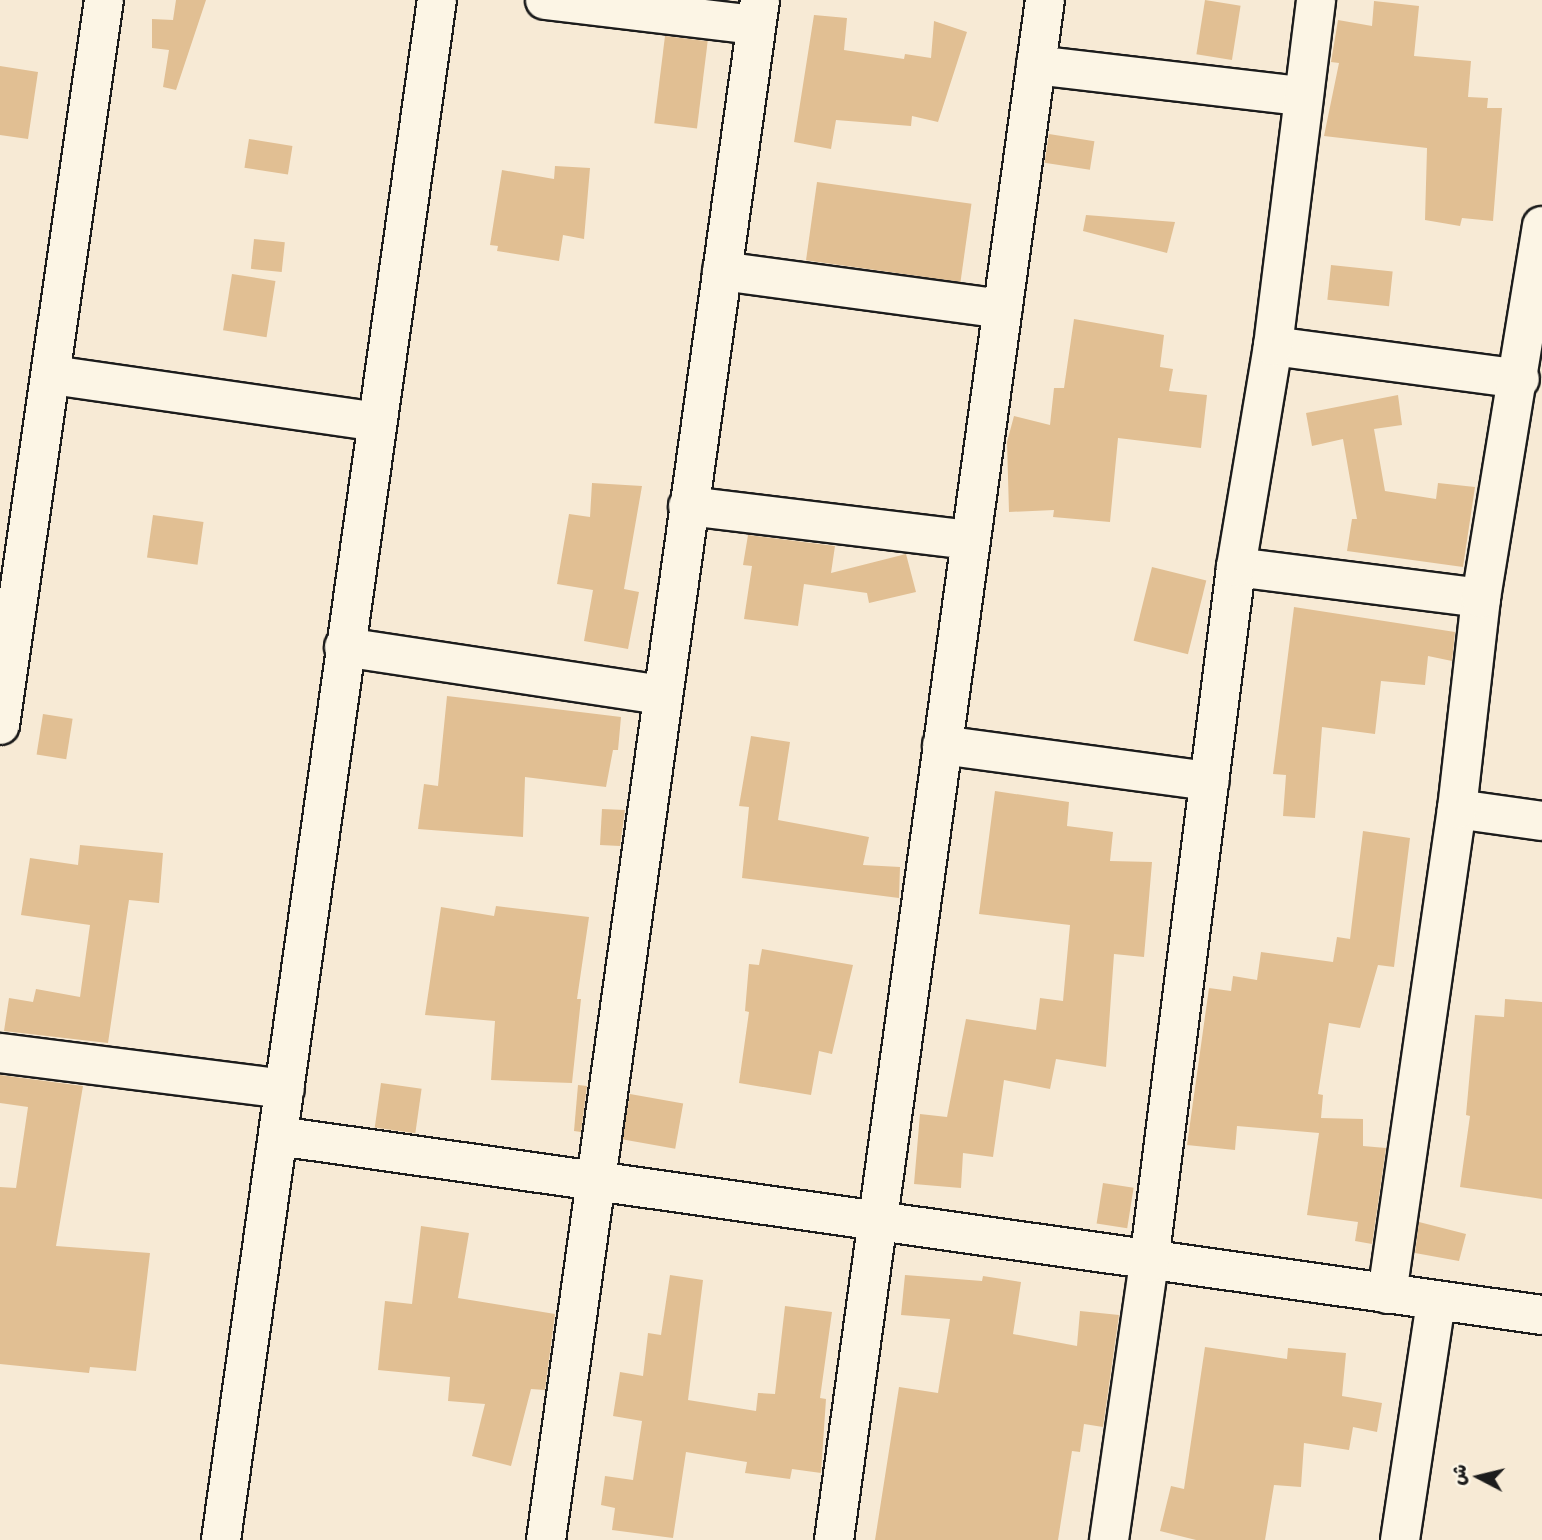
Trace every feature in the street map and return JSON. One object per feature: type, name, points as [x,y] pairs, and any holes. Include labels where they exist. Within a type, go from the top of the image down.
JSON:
[{"type":"street","points":[[0,725],[11,578],[52,375],[104,0]]},
{"type":"street","points":[[222,1540],[344,647],[437,0]]},
{"type":"street","points":[[545,0],[758,13],[661,695],[546,1540]]},
{"type":"street","points":[[834,1540],[1045,0]]},
{"type":"street","points":[[1109,1540],[1149,1262],[1236,567],[1273,346],[1301,96],[1316,0]]},
{"type":"street","points":[[1036,65],[1301,96]]},
{"type":"street","points":[[1387,1294],[1457,809],[1481,598],[1520,379],[1542,226]]},
{"type":"street","points":[[722,271],[1002,309]]},
{"type":"street","points":[[1273,346],[1520,379]]},
{"type":"street","points":[[52,375],[377,422]]},
{"type":"street","points":[[688,506],[970,540]]},
{"type":"street","points":[[1236,567],[1481,598]]},
{"type":"street","points":[[344,647],[661,695]]},
{"type":"street","points":[[942,745],[1210,781]]},
{"type":"street","points":[[1457,809],[1542,821]]},
{"type":"street","points":[[0,1053],[285,1089]]},
{"type":"street","points":[[278,1136],[595,1180],[878,1224],[1542,1315]]},
{"type":"street","points":[[1400,1540],[1436,1301]]},
{"type":"building","points":[[176,0],[206,0],[176,90],[163,87],[169,50],[152,48],[152,19],[173,20]]},
{"type":"building","points":[[1205,0],[1241,6],[1232,60],[1196,54]]},
{"type":"building","points":[[1374,1],[1419,6],[1414,56],[1471,61],[1468,97],[1488,98],[1487,108],[1502,108],[1493,221],[1462,218],[1460,226],[1425,220],[1427,148],[1324,136],[1339,63],[1331,62],[1338,20],[1372,26]]},
{"type":"building","points":[[814,15],[847,18],[844,50],[904,59],[905,54],[931,58],[934,21],[967,32],[938,122],[912,116],[911,126],[836,120],[831,149],[794,142]]},
{"type":"building","points":[[665,36],[708,41],[697,129],[654,123]]},
{"type":"building","points":[[0,66],[38,72],[28,139],[0,135]]},
{"type":"building","points":[[1049,134],[1094,141],[1090,170],[1044,163]]},
{"type":"building","points":[[249,139],[292,146],[288,175],[244,168]]},
{"type":"building","points":[[555,166],[590,168],[584,239],[563,235],[559,261],[497,251],[498,246],[490,245],[502,170],[554,179]]},
{"type":"building","points":[[817,182],[971,204],[960,282],[806,260]]},
{"type":"building","points":[[1086,215],[1175,222],[1167,253],[1083,231]]},
{"type":"building","points":[[254,239],[285,242],[282,272],[251,269]]},
{"type":"building","points":[[1331,265],[1393,271],[1389,306],[1327,300]]},
{"type":"building","points":[[232,274],[275,281],[267,337],[223,330]]},
{"type":"building","points":[[1074,319],[1164,335],[1160,367],[1173,369],[1169,391],[1207,395],[1201,448],[1118,438],[1110,522],[1053,517],[1054,510],[1009,512],[1007,442],[1014,416],[1050,425],[1054,388],[1064,388]]},
{"type":"building","points":[[1398,395],[1402,425],[1374,429],[1385,491],[1436,499],[1438,483],[1475,487],[1463,567],[1347,551],[1352,519],[1357,519],[1343,439],[1312,446],[1306,413]]},
{"type":"building","points":[[592,483],[642,486],[624,589],[639,592],[628,649],[584,641],[593,590],[557,584],[569,514],[590,517]]},
{"type":"building","points":[[153,515],[204,522],[198,565],[147,558]]},
{"type":"building","points":[[748,535],[835,546],[831,573],[906,554],[916,592],[869,603],[867,593],[804,584],[798,626],[744,619],[752,566],[743,565]]},
{"type":"building","points":[[1152,567],[1206,581],[1188,654],[1134,641]]},
{"type":"building","points":[[1294,607],[1455,632],[1452,661],[1428,656],[1425,685],[1381,681],[1375,734],[1322,727],[1315,818],[1283,816],[1286,775],[1273,774]]},
{"type":"building","points":[[447,696],[621,717],[618,750],[613,750],[606,787],[525,777],[523,837],[418,829],[424,784],[438,786]]},
{"type":"building","points":[[43,714],[73,719],[66,759],[37,754]]},
{"type":"building","points":[[751,736],[790,742],[778,820],[869,837],[863,865],[900,867],[899,898],[742,878],[749,807],[739,806]]},
{"type":"building","points":[[995,791],[1069,802],[1067,826],[1113,832],[1110,861],[1152,862],[1144,957],[1114,954],[1106,1067],[1056,1059],[1050,1089],[1004,1080],[993,1157],[963,1153],[961,1188],[914,1184],[920,1114],[947,1117],[966,1019],[1036,1030],[1040,998],[1063,1001],[1070,925],[979,914]]},
{"type":"building","points":[[602,809],[625,810],[620,846],[600,845]]},
{"type":"building","points":[[1363,831],[1410,838],[1394,967],[1378,965],[1360,1028],[1329,1023],[1318,1094],[1323,1095],[1321,1118],[1363,1119],[1363,1146],[1386,1148],[1372,1244],[1355,1241],[1358,1222],[1307,1215],[1319,1133],[1237,1126],[1235,1150],[1187,1145],[1209,988],[1231,991],[1233,976],[1257,980],[1261,952],[1333,962],[1337,937],[1350,939]]},
{"type":"building","points":[[80,845],[163,853],[159,903],[129,900],[108,1043],[4,1031],[9,998],[33,1002],[36,989],[80,997],[90,925],[21,915],[30,858],[78,865]]},
{"type":"building","points":[[496,906],[589,917],[577,999],[581,999],[572,1083],[491,1080],[495,1021],[425,1015],[441,907],[494,916]]},
{"type":"building","points":[[762,949],[853,965],[832,1054],[819,1051],[811,1095],[739,1083],[749,1012],[745,1011],[749,964],[759,965]]},
{"type":"building","points":[[1505,999],[1542,1002],[1542,1199],[1460,1187],[1470,1116],[1466,1115],[1475,1015],[1504,1017]]},
{"type":"building","points":[[0,1075],[83,1086],[56,1246],[150,1253],[136,1371],[90,1367],[89,1373],[0,1364],[0,1187],[16,1188],[28,1107],[0,1103]]},
{"type":"building","points":[[381,1083],[422,1089],[415,1133],[375,1128]]},
{"type":"building","points":[[578,1085],[587,1086],[581,1132],[574,1131]]},
{"type":"building","points":[[630,1094],[683,1103],[675,1149],[622,1139]]},
{"type":"building","points":[[1103,1183],[1134,1188],[1127,1228],[1097,1223]]},
{"type":"building","points":[[1419,1222],[1466,1234],[1459,1261],[1415,1253]]},
{"type":"building","points":[[421,1226],[469,1233],[458,1298],[555,1314],[545,1390],[531,1389],[511,1466],[472,1456],[485,1404],[448,1401],[450,1377],[378,1370],[385,1301],[412,1304]]},
{"type":"building","points":[[670,1275],[703,1280],[688,1400],[756,1411],[758,1393],[775,1394],[785,1306],[832,1312],[820,1398],[826,1399],[821,1473],[792,1469],[790,1479],[745,1473],[747,1462],[686,1452],[673,1538],[612,1530],[615,1508],[601,1505],[605,1476],[633,1480],[642,1421],[613,1416],[620,1372],[643,1376],[648,1333],[661,1335]]},
{"type":"building","points":[[905,1275],[982,1281],[983,1276],[1021,1282],[1013,1334],[1077,1346],[1080,1311],[1119,1315],[1103,1427],[1084,1424],[1080,1452],[1072,1451],[1058,1540],[875,1540],[899,1387],[938,1393],[950,1319],[901,1315]]},
{"type":"building","points":[[1205,1347],[1287,1359],[1288,1348],[1346,1353],[1342,1396],[1382,1403],[1377,1432],[1353,1427],[1349,1450],[1304,1443],[1301,1487],[1274,1485],[1265,1540],[1196,1540],[1160,1531],[1171,1486],[1184,1489]]}]
